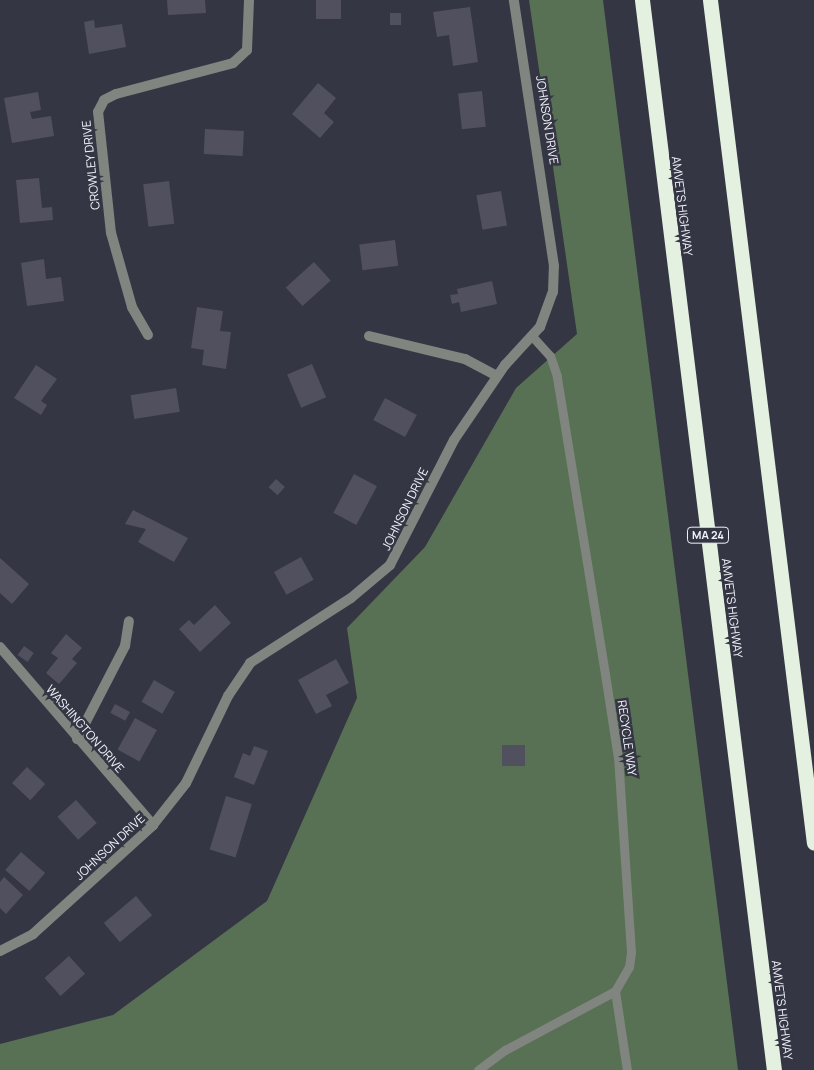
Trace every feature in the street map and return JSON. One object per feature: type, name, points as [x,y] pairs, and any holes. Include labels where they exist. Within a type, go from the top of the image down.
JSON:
[{"type":"highway","name":"AMVETS HIGHWAY","points":[[642,0],[774,1070]]},
{"type":"highway","points":[[710,0],[814,843]]},
{"type":"street","name":"CROWLEY DRIVE","points":[[148,335],[132,307],[111,233],[98,112],[104,100],[116,94],[233,63],[247,50],[249,0]]},
{"type":"street","name":"JOHNSON DRIVE","points":[[0,950],[33,934],[153,825],[186,784],[242,671],[351,598],[390,565],[445,456],[497,376],[533,337],[550,306],[554,266],[514,0]]},
{"type":"street","points":[[368,336],[465,359],[497,376]]},
{"type":"street","points":[[77,739],[125,646],[129,621]]},
{"type":"street","name":"WASHINGTON DRIVE","points":[[0,647],[77,739],[153,825]]},
{"type":"lane","name":"RECYCLE WAY","points":[[533,337],[550,356],[557,376],[618,758],[631,952],[629,967],[615,991]]},
{"type":"lane","points":[[478,1070],[505,1050],[615,991],[627,1070]]},
{"type":"green space","points":[[529,0],[603,0],[738,1070],[0,1070],[0,1044],[113,1015],[267,901],[357,698],[347,628],[425,547],[516,388],[577,334]]},
{"type":"building","points":[[167,0],[205,0],[206,13],[168,15]]},
{"type":"building","points":[[316,0],[341,0],[341,19],[316,19]]},
{"type":"building","points":[[470,7],[478,62],[453,66],[449,35],[437,37],[433,12]]},
{"type":"building","points":[[390,13],[401,13],[401,25],[390,25]]},
{"type":"building","points":[[94,20],[95,28],[122,24],[126,47],[89,54],[84,22]]},
{"type":"building","points":[[318,83],[336,98],[324,113],[334,122],[320,138],[292,114]]},
{"type":"building","points":[[482,91],[486,127],[462,129],[458,94]]},
{"type":"building","points":[[38,92],[41,110],[30,112],[32,119],[51,116],[54,136],[12,143],[4,98]]},
{"type":"building","points":[[205,129],[244,131],[243,156],[204,154]]},
{"type":"building","points":[[39,178],[42,208],[52,207],[53,220],[20,223],[16,180]]},
{"type":"building","points":[[169,181],[174,224],[148,227],[143,184]]},
{"type":"building","points":[[501,191],[507,225],[482,230],[476,195]]},
{"type":"building","points":[[395,240],[398,266],[362,270],[359,244]]},
{"type":"building","points":[[44,259],[46,279],[61,277],[64,301],[27,306],[21,263]]},
{"type":"building","points":[[314,262],[331,281],[302,306],[286,287]]},
{"type":"building","points":[[492,281],[497,304],[461,312],[459,302],[452,304],[450,295],[458,294],[457,289]]},
{"type":"building","points":[[197,307],[223,311],[220,331],[231,332],[226,369],[202,365],[204,350],[191,348]]},
{"type":"building","points":[[312,364],[326,397],[301,408],[287,375]]},
{"type":"building","points":[[36,365],[57,379],[41,401],[47,405],[41,415],[14,398]]},
{"type":"building","points":[[176,388],[180,412],[134,419],[131,395]]},
{"type":"building","points":[[385,398],[417,415],[405,437],[373,420]]},
{"type":"building","points":[[354,474],[377,486],[356,525],[333,513]]},
{"type":"building","points":[[276,479],[285,487],[278,495],[269,487]]},
{"type":"building","points":[[133,510],[188,538],[174,562],[138,542],[146,529],[125,524]]},
{"type":"building","points":[[301,557],[314,580],[286,595],[274,572]]},
{"type":"building","points":[[0,558],[29,584],[12,604],[0,593]]},
{"type":"building","points":[[215,605],[231,623],[200,652],[179,629],[189,620],[194,625]]},
{"type":"building","points":[[66,634],[82,648],[72,659],[77,663],[59,684],[46,673],[58,658],[51,653]]},
{"type":"building","points":[[24,646],[34,653],[28,662],[18,655]]},
{"type":"building","points":[[336,659],[349,683],[326,695],[332,706],[316,714],[298,680]]},
{"type":"building","points":[[154,680],[175,692],[162,714],[142,702]]},
{"type":"building","points":[[115,704],[130,712],[125,721],[110,713]]},
{"type":"building","points":[[135,718],[157,730],[139,762],[118,749]]},
{"type":"building","points":[[502,745],[525,745],[525,766],[502,766]]},
{"type":"building","points":[[254,746],[268,751],[254,785],[234,777],[243,753],[250,756]]},
{"type":"building","points":[[27,767],[45,784],[30,800],[12,783]]},
{"type":"building","points":[[226,796],[252,804],[235,857],[210,850]]},
{"type":"building","points":[[76,800],[97,823],[78,840],[57,817]]},
{"type":"building","points":[[21,852],[45,873],[29,891],[5,870]]},
{"type":"building","points":[[4,877],[23,895],[6,914],[0,908],[0,882]]},
{"type":"building","points":[[136,896],[152,915],[120,942],[104,923]]},
{"type":"building","points":[[69,956],[85,974],[61,996],[44,978]]}]
